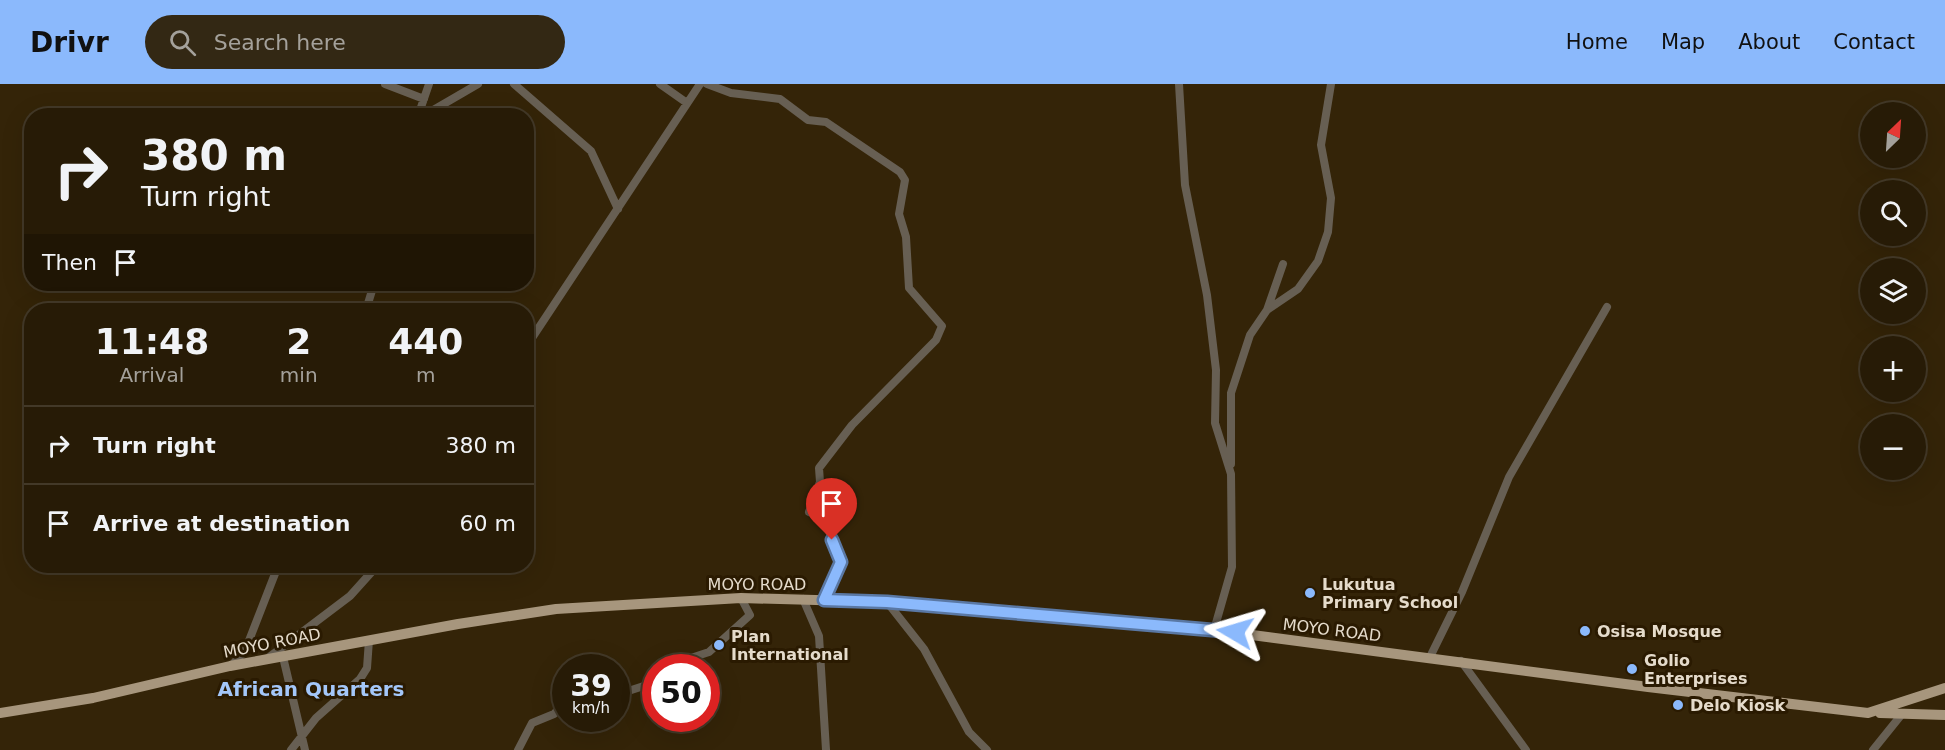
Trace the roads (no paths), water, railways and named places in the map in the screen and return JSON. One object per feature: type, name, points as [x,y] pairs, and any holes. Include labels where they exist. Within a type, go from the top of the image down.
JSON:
[{"type":"main road","name":"MOYO ROAD","points":[[0,713],[93,698],[230,666],[556,609],[741,598],[887,602],[1214,630],[1648,687],[1868,713],[1945,688]]},
{"type":"main road","points":[[1868,713],[1945,715]]},
{"type":"street","points":[[385,84],[424,99]]},
{"type":"street","points":[[421,108],[429,84]]},
{"type":"street","points":[[437,108],[478,84]]},
{"type":"street","points":[[514,84],[591,151],[618,208]]},
{"type":"street","points":[[660,84],[687,103]]},
{"type":"street","points":[[534,335],[700,84]]},
{"type":"street","points":[[707,84],[730,93],[780,99],[808,120],[826,122],[900,172],[905,180],[899,214],[906,237],[909,288],[942,326],[936,340],[852,425],[819,468],[820,482],[809,512],[824,518],[841,562],[824,600]]},
{"type":"street","points":[[1179,84],[1185,185],[1207,295],[1216,370],[1215,423],[1231,474]]},
{"type":"street","points":[[1267,310],[1298,288],[1318,261],[1328,232],[1331,198],[1321,145],[1331,84]]},
{"type":"street","points":[[1214,630],[1232,567],[1231,393],[1250,335],[1267,310],[1283,264]]},
{"type":"street","points":[[1430,657],[1462,592],[1506,484],[1607,307]]},
{"type":"street","points":[[230,666],[245,651],[275,573]]},
{"type":"street","points":[[266,660],[350,596],[371,573]]},
{"type":"street","points":[[702,654],[709,652],[750,615],[741,598]]},
{"type":"street","points":[[802,599],[819,636],[826,750]]},
{"type":"street","points":[[887,602],[924,649],[969,732],[987,750]]},
{"type":"street","points":[[291,750],[304,737],[316,718],[360,679],[367,668],[369,640]]},
{"type":"street","points":[[283,657],[304,737],[305,750]]},
{"type":"street","points":[[1460,661],[1526,750]]},
{"type":"street","points":[[1873,750],[1902,714]]},
{"type":"street","points":[[518,750],[532,723],[552,715]]},
{"type":"place","name":"Lukutua Primary School","points":[[1310,593]]},
{"type":"place","name":"Osisa Mosque","points":[[1585,631]]},
{"type":"place","name":"Plan International","points":[[719,645]]},
{"type":"place","name":"Golio Enterprises","points":[[1632,669]]},
{"type":"place","name":"Delo Kiosk","points":[[1678,705]]},
{"type":"district","name":"African Quarters","points":[[311,689]]}]
